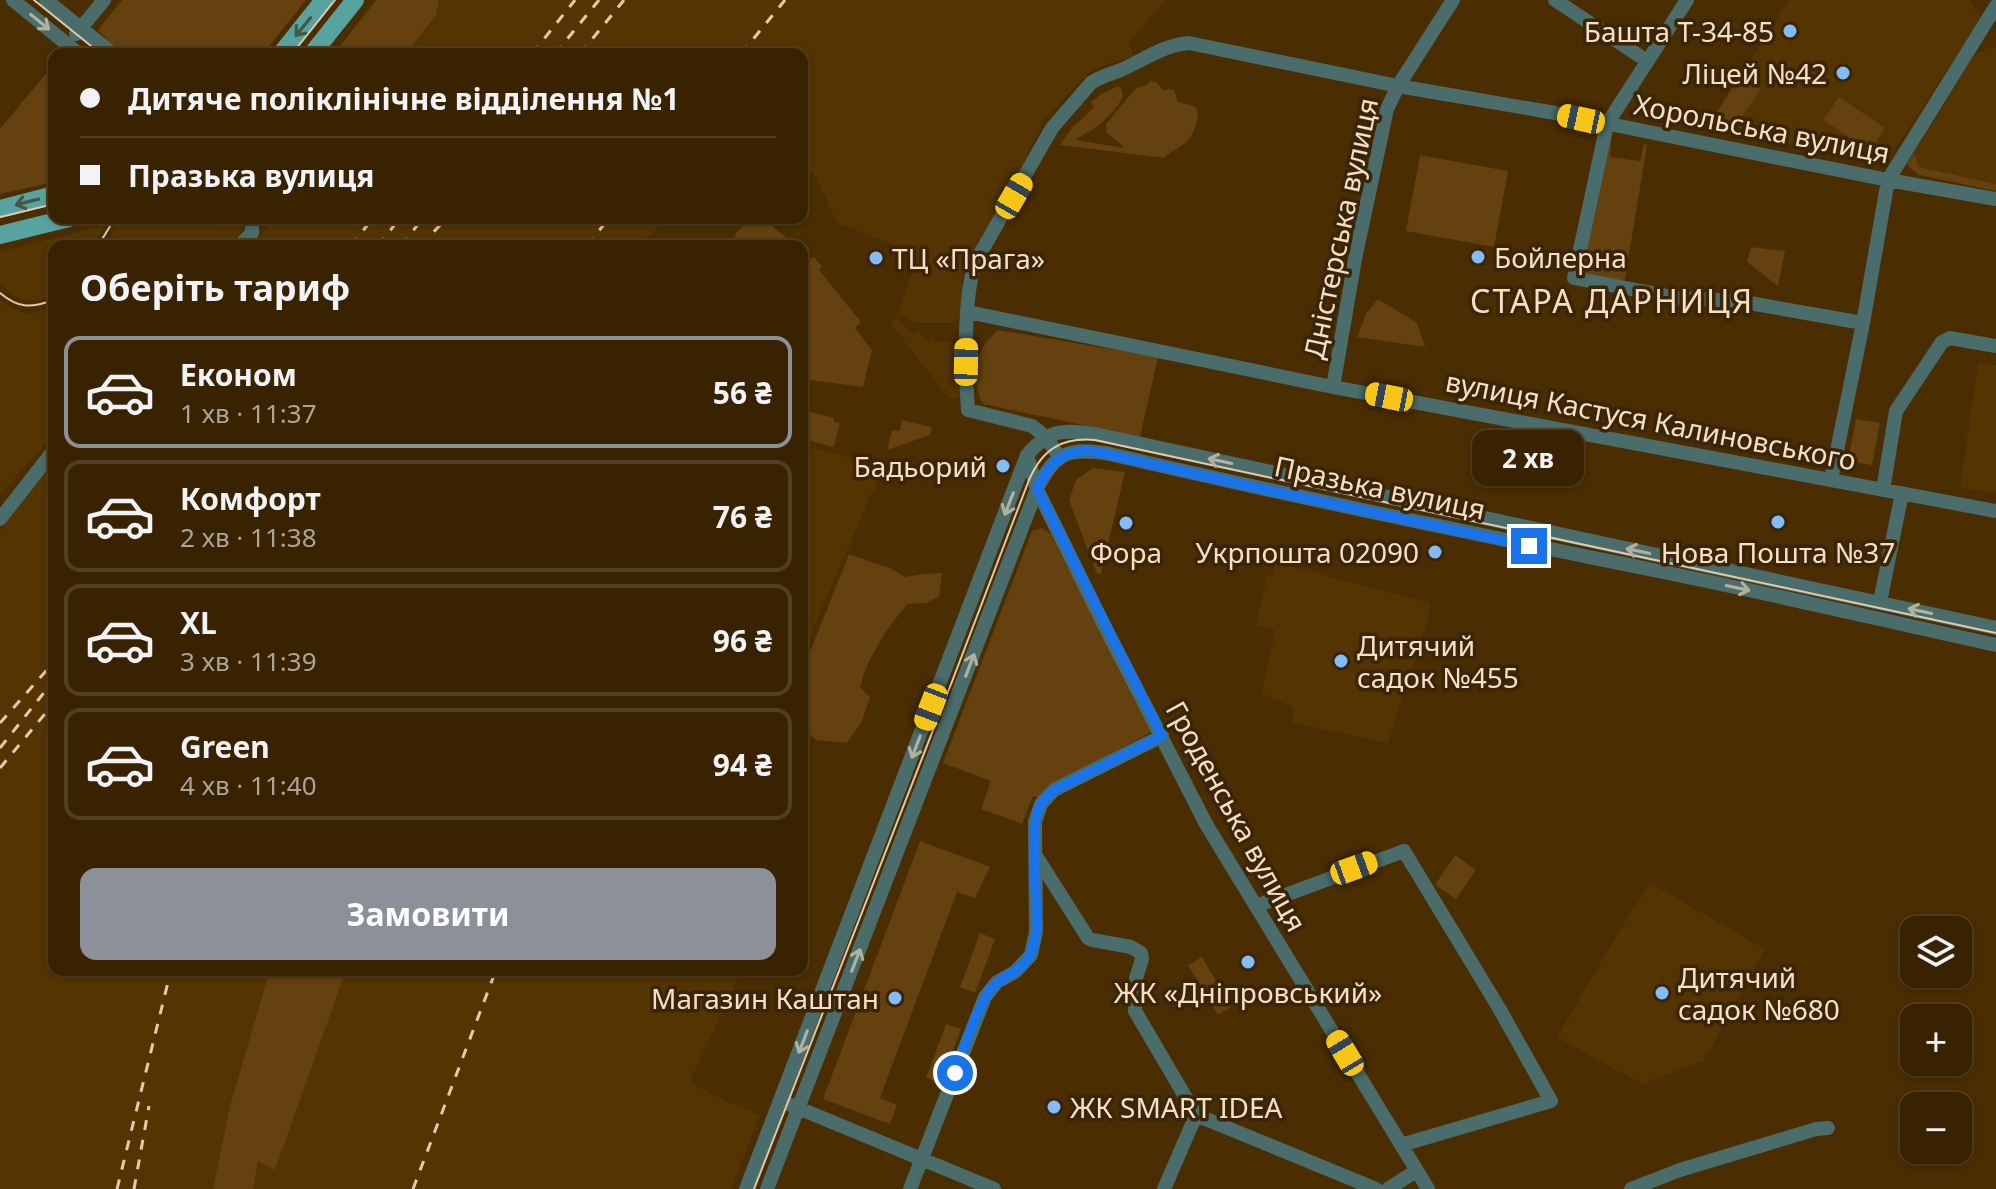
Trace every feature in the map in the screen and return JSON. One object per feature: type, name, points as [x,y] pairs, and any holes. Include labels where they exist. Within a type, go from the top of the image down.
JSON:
[{"type":"main road","points":[[286,48],[324,0]]},
{"type":"main road","points":[[317,48],[355,0]]},
{"type":"main road","points":[[0,209],[48,197]]},
{"type":"main road","points":[[0,235],[48,223]]},
{"type":"street","points":[[13,0],[72,48]]},
{"type":"street","points":[[46,0],[106,48]]},
{"type":"street","points":[[73,48],[81,28],[104,0]]},
{"type":"street","name":"Дністерська вулиця","points":[[1333,387],[1355,259],[1387,109],[1398,86],[1453,0]]},
{"type":"street","points":[[1555,0],[1647,61]]},
{"type":"street","points":[[1687,0],[1607,124],[1574,278],[1678,298],[1738,301],[1863,323]]},
{"type":"street","points":[[1831,480],[1888,180],[1994,6]]},
{"type":"street","name":"Хорольська вулиця","points":[[968,312],[970,280],[976,261],[1052,128],[1099,77],[1177,44],[1189,43],[1398,86],[1996,199]]},
{"type":"street","points":[[767,1189],[1037,489],[1050,465],[1060,458],[1046,437],[1032,426],[968,410],[968,312]]},
{"type":"street","name":"вулиця Кастуся Калиновського","points":[[968,312],[1333,387],[1996,511]]},
{"type":"street","points":[[1883,490],[1896,411],[1942,342],[1950,338],[1996,346]]},
{"type":"street","name":"Празька вулиця","points":[[1046,437],[1064,431],[1095,434],[1996,628]]},
{"type":"street","points":[[746,1189],[1027,455],[1046,437]]},
{"type":"street","name":"Празька вулиця","points":[[1060,458],[1089,450],[1110,454],[1996,645]]},
{"type":"street","name":"Гроденська вулиця","points":[[1027,455],[1037,489],[1206,824],[1428,1189]]},
{"type":"street","points":[[1,516],[48,457]]},
{"type":"street","points":[[1880,602],[1902,493]]},
{"type":"street","points":[[910,1189],[985,997],[997,982],[1015,972],[1031,955],[1036,932],[1035,822],[1041,804],[1054,790],[1162,736]]},
{"type":"street","points":[[1256,906],[1404,851],[1551,1101],[1401,1145]]},
{"type":"street","points":[[1035,855],[1088,938],[1131,947],[1141,953],[1136,978],[1135,1011],[1196,1115],[1376,1189]]},
{"type":"street","points":[[781,1101],[994,1189]]},
{"type":"street","points":[[1164,1189],[1196,1115]]},
{"type":"street","points":[[1631,1189],[1680,1170],[1828,1128]]},
{"type":"street","points":[[1388,1189],[1416,1171]]},
{"type":"shaded area","points":[[122,0],[306,0],[268,48],[117,48],[98,30]]},
{"type":"shaded area","points":[[376,0],[439,0],[436,16],[410,48],[339,48]]},
{"type":"shaded area","points":[[439,0],[1166,0],[1129,42],[1133,56],[1091,70],[1042,122],[1018,175],[962,273],[962,313],[955,323],[916,323],[898,313],[918,255],[837,223],[816,176],[808,169],[808,48],[410,48],[436,16]]},
{"type":"shaded area","name":"Ліцей №42","points":[[1789,0],[1969,0],[1981,18],[1888,160],[1706,129]]},
{"type":"shaded area","points":[[1996,48],[1996,184],[1919,167],[1914,153],[1976,53]]},
{"type":"shaded area","points":[[48,71],[48,183],[0,194],[0,129]]},
{"type":"shaded area","points":[[1740,76],[1760,90],[1734,129],[1714,116]]},
{"type":"shaded area","points":[[1150,81],[1156,82],[1163,90],[1174,90],[1178,102],[1196,108],[1195,128],[1181,146],[1164,158],[1060,145],[1070,130],[1094,107],[1091,102],[1118,86],[1123,97],[1113,111],[1075,140],[1125,148],[1106,132],[1106,124],[1136,88]]},
{"type":"shaded area","points":[[1839,97],[1885,128],[1870,151],[1823,120]]},
{"type":"shaded area","points":[[1612,134],[1610,157],[1640,161],[1644,144],[1647,145],[1624,285],[1579,276]]},
{"type":"shaded area","points":[[1914,153],[1919,167],[1996,184],[1996,191],[1919,175],[1907,164]]},
{"type":"shaded area","points":[[1420,155],[1508,171],[1494,247],[1406,231]]},
{"type":"shaded area","points":[[118,224],[242,224],[240,234],[234,240],[109,240]]},
{"type":"shaded area","points":[[270,224],[662,224],[644,240],[258,240]]},
{"type":"shaded area","points":[[744,224],[769,224],[789,240],[734,240]]},
{"type":"shaded area","points":[[105,225],[96,240],[48,240],[48,298],[24,300],[0,284],[0,252]]},
{"type":"shaded area","points":[[1751,247],[1785,251],[1778,286],[1747,262]]},
{"type":"shaded area","points":[[814,257],[822,267],[819,270],[861,322],[855,328],[872,350],[863,387],[808,380],[808,260]]},
{"type":"shaded area","points":[[1378,299],[1417,323],[1425,347],[1357,337],[1366,314]]},
{"type":"shaded area","points":[[0,300],[28,314],[48,308],[48,441],[0,495]]},
{"type":"shaded area","points":[[896,318],[913,335],[919,331],[927,342],[932,338],[935,342],[950,342],[961,350],[962,392],[959,398],[949,399],[890,322]]},
{"type":"shaded area","points":[[998,330],[1158,357],[1140,437],[983,404],[976,383],[976,364],[983,347]]},
{"type":"shaded area","points":[[1978,363],[1996,365],[1996,493],[1960,488]]},
{"type":"shaded area","points":[[808,412],[834,418],[834,422],[840,423],[834,447],[808,440]]},
{"type":"shaded area","points":[[1856,419],[1880,423],[1872,465],[1848,461]]},
{"type":"shaded area","points":[[902,420],[932,427],[930,435],[887,450],[892,430],[900,431]]},
{"type":"shaded area","points":[[808,447],[881,466],[876,489],[871,494],[808,641]]},
{"type":"shaded area","points":[[48,468],[48,976],[738,976],[690,1082],[760,1115],[731,1189],[0,1189],[0,531]]},
{"type":"shaded area","points":[[1093,468],[1125,472],[1101,574],[1097,574],[1069,500],[1076,480]]},
{"type":"shaded area","points":[[1042,528],[1051,534],[1151,732],[1054,785],[1040,798],[1033,796],[1022,824],[981,809],[991,781],[943,763],[1032,531]]},
{"type":"shaded area","points":[[849,554],[892,569],[905,577],[942,573],[939,596],[926,603],[907,604],[873,654],[860,687],[870,697],[861,723],[847,743],[816,740],[808,733],[808,657]]},
{"type":"shaded area","name":"Дитячий садок №455","points":[[1275,562],[1430,603],[1428,619],[1388,743],[1293,723],[1293,707],[1262,693],[1275,630],[1256,626],[1267,574],[1272,576]]},
{"type":"shaded area","points":[[920,841],[990,867],[975,898],[957,892],[880,1098],[897,1105],[890,1124],[823,1099]]},
{"type":"shaded area","points":[[1455,855],[1476,870],[1456,899],[1435,885]]},
{"type":"shaded area","name":"Дитячий садок №680","points":[[1650,883],[1765,949],[1704,1061],[1642,1084],[1557,1037]]},
{"type":"shaded area","points":[[980,933],[995,939],[975,993],[960,987]]},
{"type":"shaded area","points":[[1202,957],[1231,1007],[1218,1015],[1188,965]]},
{"type":"shaded area","points":[[268,976],[344,976],[275,1170],[258,1161],[253,1189],[213,1189],[230,1106]]},
{"type":"shaded area","points":[[946,1024],[961,1029],[941,1083],[926,1078]]},
{"type":"tram line","points":[[34,0],[94,48]]},
{"type":"tram line","points":[[297,48],[335,0]]},
{"type":"tram line","points":[[0,217],[48,205]]},
{"type":"tram line","points":[[102,240],[111,224]]},
{"type":"tram line","points":[[0,293],[26,306],[48,302]]},
{"type":"tram line","points":[[754,1189],[1029,480],[1047,453],[1063,443],[1095,440],[1996,633]]},
{"type":"railway","points":[[537,48],[575,0]]},
{"type":"railway","points":[[560,48],[599,0]]},
{"type":"railway","points":[[585,48],[624,0]]},
{"type":"railway","points":[[746,48],[785,0]]},
{"type":"railway","points":[[356,240],[368,224]]},
{"type":"railway","points":[[383,240],[395,224]]},
{"type":"railway","points":[[406,240],[418,224]]},
{"type":"railway","points":[[426,240],[441,224]]},
{"type":"railway","points":[[592,240],[604,224]]},
{"type":"railway","points":[[0,723],[48,669]]},
{"type":"railway","points":[[0,748],[48,688]]},
{"type":"railway","points":[[0,768],[48,710]]},
{"type":"railway","points":[[117,1189],[170,976]]},
{"type":"railway","points":[[413,1189],[494,976]]},
{"type":"railway","points":[[134,1189],[149,1106]]},
{"type":"place","name":"Башта Т-34-85","points":[[1790,31]]},
{"type":"place","name":"Ліцей №42","points":[[1843,73]]},
{"type":"place","name":"Бойлерна","points":[[1478,257]]},
{"type":"place","name":"ТЦ «Прага»","points":[[876,258]]},
{"type":"place","name":"Бадьорий","points":[[1003,466]]},
{"type":"place","name":"Нова Пошта №37","points":[[1778,522]]},
{"type":"place","name":"Фора","points":[[1126,523]]},
{"type":"place","name":"Укрпошта 02090","points":[[1435,552]]},
{"type":"place","name":"Дитячий садок №455","points":[[1341,661]]},
{"type":"place","name":"ЖК «Дніпровський»","points":[[1248,962]]},
{"type":"place","name":"Дитячий садок №680","points":[[1662,993]]},
{"type":"place","name":"Магазин Каштан","points":[[895,998]]},
{"type":"place","name":"ЖК SMART IDEA","points":[[1054,1107]]},
{"type":"district","name":"СТАРА ДАРНИЦЯ","points":[[1612,300]]},
{"type":"route","points":[[955,1073],[985,997],[997,982],[1015,972],[1031,955],[1036,932],[1035,822],[1041,804],[1054,790],[1162,736],[1037,489],[1050,465],[1070,453],[1089,450],[1529,546]]}]
